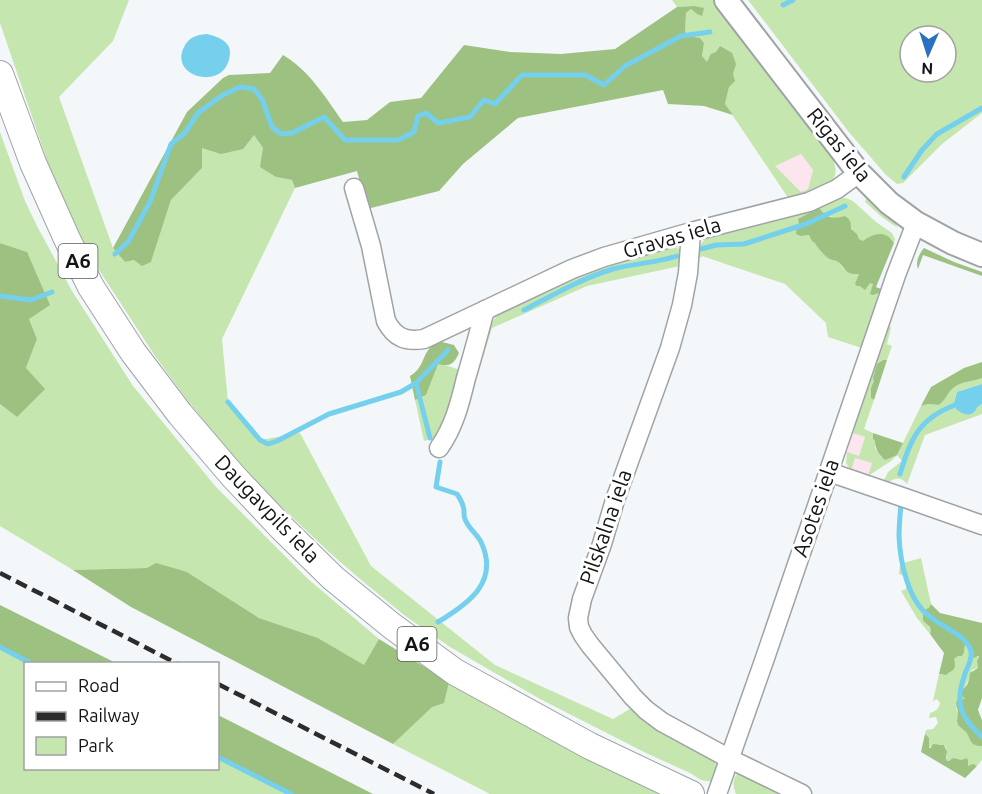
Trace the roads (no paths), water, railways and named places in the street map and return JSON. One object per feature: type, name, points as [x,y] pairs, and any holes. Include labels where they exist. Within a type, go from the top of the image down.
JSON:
[{"type":"highway","name":"Daugavpils iela","points":[[0,74],[33,163],[67,239],[92,287],[133,352],[180,414],[233,476],[282,528],[333,578],[392,626],[455,672],[590,746],[690,794]]},
{"type":"main road","name":"Rīgas iela","points":[[726,0],[859,173],[889,203],[916,223],[953,243],[982,255]]},
{"type":"street","name":"Gravas iela","points":[[354,188],[371,246],[386,321],[395,335],[412,340],[424,339],[572,269],[604,257],[809,202],[837,189],[859,173]]},
{"type":"street","name":"Asotes iela","points":[[717,794],[916,223]]},
{"type":"street","name":"Pilskalna iela","points":[[692,232],[682,305],[670,348],[615,500],[582,599],[578,618],[583,635],[590,645],[646,710],[680,733],[730,759]]},
{"type":"street","points":[[439,448],[447,438],[458,410],[485,310]]},
{"type":"street","points":[[829,472],[982,525]]},
{"type":"street","points":[[730,759],[802,794]]},
{"type":"water","points":[[207,34],[226,42],[230,53],[227,65],[220,73],[210,77],[200,77],[184,67],[181,58],[188,41],[196,36]]},
{"type":"water","points":[[982,384],[982,404],[974,413],[965,414],[956,409],[954,403],[957,392]]},
{"type":"waterway","points":[[783,5],[793,0]]},
{"type":"waterway","points":[[115,254],[128,242],[150,202],[171,144],[184,134],[198,113],[221,96],[240,87],[254,89],[262,99],[272,127],[281,134],[292,133],[324,117],[345,140],[398,140],[414,132],[418,116],[426,113],[438,123],[470,117],[484,100],[495,104],[522,75],[585,75],[604,85],[625,66],[681,36],[710,32]]},
{"type":"waterway","points":[[904,177],[922,150],[937,134],[982,108]]},
{"type":"waterway","points":[[701,249],[716,245],[744,244],[806,224],[845,206]]},
{"type":"waterway","points":[[524,310],[601,273],[677,256]]},
{"type":"waterway","points":[[0,296],[31,300],[52,292]]},
{"type":"waterway","points":[[430,438],[416,383],[448,350]]},
{"type":"waterway","points":[[228,402],[260,440],[268,444],[329,414],[401,392],[416,383]]},
{"type":"waterway","points":[[900,474],[912,440],[924,424],[955,405]]},
{"type":"waterway","points":[[438,622],[470,599],[484,580],[487,569],[486,556],[481,542],[466,522],[464,508],[459,497],[457,494],[436,487],[440,462]]},
{"type":"waterway","points":[[901,504],[899,532],[906,580],[922,609],[964,640],[971,651],[971,658],[961,687],[960,703],[969,724],[982,737]]},
{"type":"waterway","points":[[0,647],[28,662]]},
{"type":"waterway","points":[[219,758],[291,794]]},
{"type":"railway","points":[[0,573],[174,662]]},
{"type":"railway","points":[[219,685],[434,794]]}]
